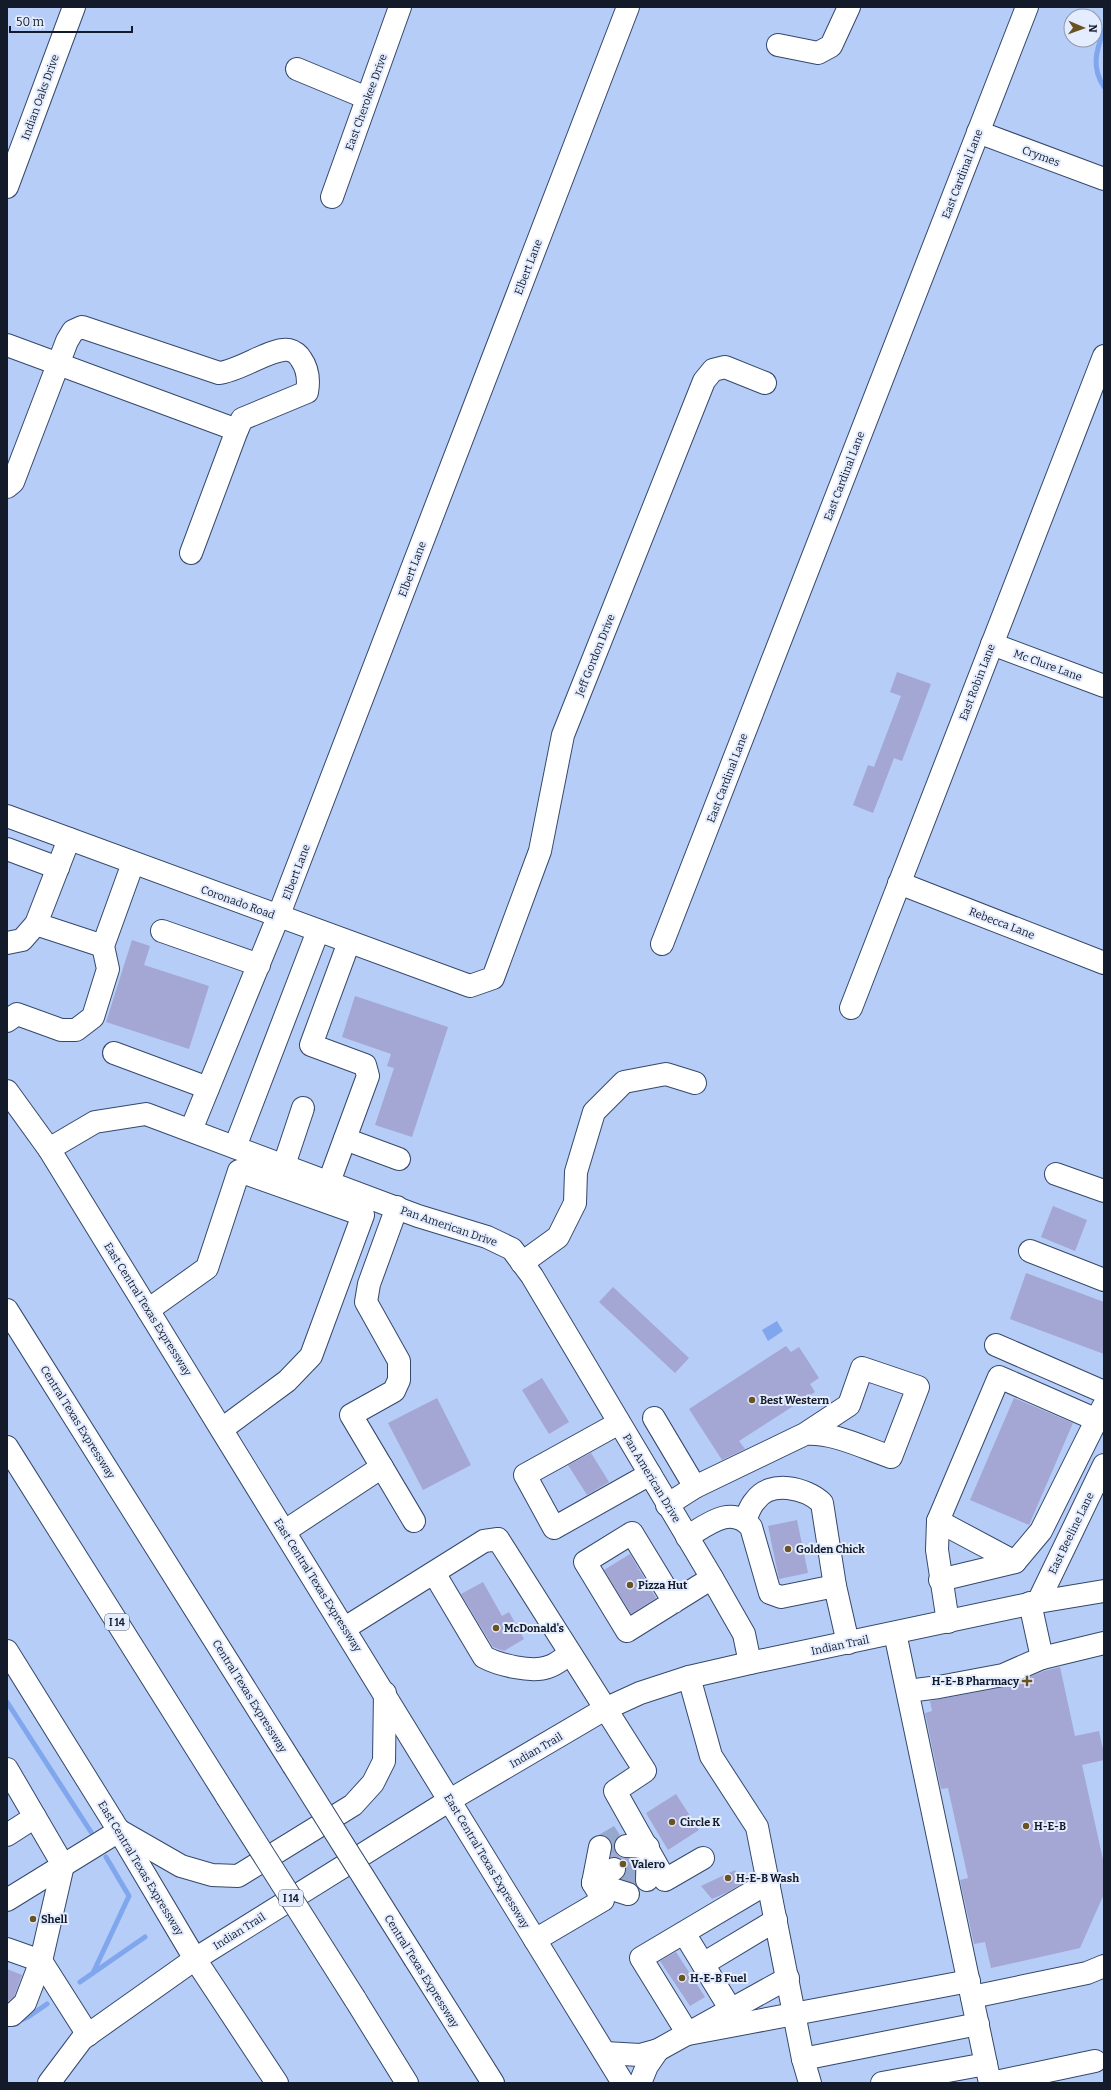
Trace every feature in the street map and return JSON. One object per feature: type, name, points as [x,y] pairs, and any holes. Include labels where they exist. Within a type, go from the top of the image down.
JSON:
[{"type":"main road","name":"Indian Oaks Drive","points":[[7,187],[74,7]]},
{"type":"main road","name":"East Cherokee Drive","points":[[332,197],[400,7]]},
{"type":"main road","name":"Elbert Lane","points":[[191,1130],[278,917],[628,7]]},
{"type":"main road","points":[[778,45],[818,52],[831,46],[849,7]]},
{"type":"main road","name":"East Cardinal Lane","points":[[662,944],[1027,7]]},
{"type":"main road","points":[[297,69],[368,98]]},
{"type":"main road","name":"Crymes","points":[[978,132],[1104,179]]},
{"type":"main road","points":[[7,506],[10,484],[73,330],[82,327],[219,372],[229,372],[278,351],[289,350],[298,355],[304,364],[309,382],[307,392],[242,419],[191,553]]},
{"type":"main road","points":[[7,345],[237,430]]},
{"type":"main road","name":"East Robin Lane","points":[[851,1008],[992,644],[1095,405],[1104,356]]},
{"type":"main road","name":"Jeff Gordon Drive","points":[[470,986],[493,978],[540,851],[562,736],[704,381],[713,370],[725,367],[765,383]]},
{"type":"main road","name":"Mc Clure Lane","points":[[992,644],[1104,686]]},
{"type":"main road","name":"Coronado Road","points":[[7,816],[278,917],[470,986]]},
{"type":"main road","points":[[7,943],[22,940],[36,924],[70,839]]},
{"type":"main road","points":[[7,849],[58,868]]},
{"type":"main road","points":[[7,1021],[17,1014],[61,1030],[76,1030],[93,1017],[108,968],[103,946],[133,863]]},
{"type":"main road","name":"Rebecca Lane","points":[[900,883],[1104,963]]},
{"type":"main road","points":[[36,924],[103,946]]},
{"type":"main road","points":[[162,930],[258,965]]},
{"type":"main road","points":[[235,1147],[318,931]]},
{"type":"main road","points":[[329,1182],[368,1076],[365,1065],[311,1045],[349,942]]},
{"type":"main road","points":[[114,1053],[208,1088]]},
{"type":"main road","points":[[522,1263],[558,1237],[575,1203],[576,1172],[594,1112],[624,1082],[666,1074],[695,1083]]},
{"type":"main road","name":"East Central Texas Expressway","points":[[7,1091],[49,1149],[385,1693],[623,2083]]},
{"type":"main road","points":[[284,1165],[303,1108]]},
{"type":"main road","name":"Pan American Drive","points":[[49,1149],[95,1122],[146,1114],[397,1208],[487,1237],[512,1249],[532,1276],[712,1578],[744,1634],[750,1663]]},
{"type":"main road","points":[[345,1139],[399,1159]]},
{"type":"main road","points":[[148,1310],[207,1268],[239,1171],[363,1215],[310,1356],[287,1381],[222,1429]]},
{"type":"main road","points":[[1056,1174],[1104,1191]]},
{"type":"main road","points":[[397,1208],[369,1284],[366,1302],[399,1360],[399,1380],[394,1391],[351,1415],[414,1521]]},
{"type":"main road","points":[[1030,1251],[1104,1280]]},
{"type":"main road","name":"Central Texas Expressway","points":[[7,1310],[493,2083]]},
{"type":"main road","points":[[996,1345],[1104,1392]]},
{"type":"main road","points":[[805,1434],[814,1434],[851,1443],[891,1457],[918,1387],[862,1368],[849,1405],[851,1443]]},
{"type":"main road","points":[[940,1580],[1016,1562],[1041,1531],[1101,1413],[999,1377],[938,1521],[937,1550],[940,1580],[948,1622]]},
{"type":"main road","points":[[668,1505],[695,1487],[805,1434],[849,1405]]},
{"type":"main road","points":[[654,1418],[695,1487]]},
{"type":"main road","points":[[619,1423],[525,1475],[554,1528],[650,1474]]},
{"type":"main road","name":"I 14","points":[[7,1447],[407,2083]]},
{"type":"main road","name":"East Beeline Lane","points":[[1034,1602],[1104,1465]]},
{"type":"main road","points":[[285,1531],[382,1467]]},
{"type":"main road","points":[[1065,1485],[1089,1496]]},
{"type":"main road","points":[[745,1520],[755,1500],[766,1492],[780,1488],[794,1489],[814,1496],[822,1503],[835,1586],[848,1643]]},
{"type":"main road","points":[[687,1537],[713,1521],[732,1516],[745,1520],[751,1527],[770,1593],[781,1597],[835,1586]]},
{"type":"main road","points":[[938,1521],[1016,1562]]},
{"type":"main road","points":[[345,1628],[484,1541],[498,1539],[645,1771],[615,1791],[636,1856],[665,1880],[703,1858]]},
{"type":"main road","points":[[434,1573],[484,1657],[495,1663],[537,1670],[549,1667],[570,1654]]},
{"type":"main road","points":[[674,1602],[712,1578]]},
{"type":"main road","name":"Indian Trail","points":[[49,2083],[82,2039],[195,1959],[450,1800],[605,1709],[640,1693],[689,1678],[750,1663],[948,1622],[1102,1586]]},
{"type":"main road","points":[[1034,1602],[1042,1658]]},
{"type":"main road","points":[[895,1633],[989,2077]]},
{"type":"main road","points":[[908,1691],[939,1687],[1003,1675],[1042,1658],[1104,1643]]},
{"type":"main road","name":"East Central Texas Expressway","points":[[7,1651],[119,1831],[195,1959],[277,2083]]},
{"type":"main road","points":[[689,1678],[711,1756],[758,1827],[803,2059],[810,2083]]},
{"type":"main road","points":[[7,1900],[119,1831],[181,1866],[212,1875],[238,1876],[353,1805],[374,1783],[384,1761],[385,1693]]},
{"type":"main road","points":[[7,1769],[64,1865],[41,1961],[25,2003],[12,2015],[7,2015]]},
{"type":"main road","points":[[7,1835],[35,1817]]},
{"type":"main road","points":[[593,1883],[614,1870],[593,1883]]},
{"type":"main road","points":[[688,2034],[641,1958],[769,1882]]},
{"type":"main road","points":[[535,1940],[603,1900],[593,1883]]},
{"type":"main road","points":[[703,1964],[776,1920]]},
{"type":"main road","points":[[684,1933],[731,2010]]},
{"type":"main road","points":[[7,1949],[41,1961],[88,2035]]},
{"type":"main road","points":[[688,2034],[795,2014],[1087,1972],[1104,1966]]},
{"type":"main road","points":[[605,2053],[621,2056],[640,2055],[658,2050],[788,1978]]},
{"type":"main road","points":[[803,2059],[978,2024]]},
{"type":"main road","points":[[640,2083],[647,2066],[658,2050]]},
{"type":"main road","points":[[882,2083],[989,2077],[1096,2061]]},
{"type":"main road","points":[[1056,2083],[1070,2066]]},
{"type":"water","points":[[777,1321],[783,1331],[768,1341],[762,1330]]},
{"type":"building","points":[[897,672],[931,684],[902,761],[894,758],[873,813],[853,805],[868,765],[874,767],[901,696],[890,692]]},
{"type":"building","points":[[132,940],[150,946],[144,965],[209,986],[189,1049],[106,1022]]},
{"type":"building","points":[[355,996],[448,1027],[412,1137],[375,1125],[394,1068],[387,1066],[391,1054],[342,1037]]},
{"type":"building","points":[[1053,1206],[1087,1220],[1075,1251],[1041,1237]]},
{"type":"building","points":[[1026,1273],[1104,1302],[1104,1354],[1010,1319]]},
{"type":"building","points":[[613,1287],[689,1358],[675,1373],[599,1302]]},
{"type":"building","name":"Best Western","points":[[786,1346],[791,1352],[799,1347],[819,1378],[810,1384],[815,1392],[739,1441],[745,1449],[722,1460],[689,1409]]},
{"type":"building","points":[[542,1378],[569,1422],[549,1434],[522,1390]]},
{"type":"building","points":[[437,1398],[471,1465],[423,1490],[388,1423]]},
{"type":"building","points":[[1014,1398],[1073,1423],[1029,1525],[970,1500]]},
{"type":"building","points":[[591,1453],[609,1482],[587,1495],[568,1465]]},
{"type":"building","name":"Golden Chick","points":[[797,1520],[808,1573],[779,1579],[768,1526]]},
{"type":"building","name":"Pizza Hut","points":[[630,1554],[656,1598],[631,1614],[604,1570]]},
{"type":"building","name":"McDonald's","points":[[483,1582],[502,1616],[509,1612],[524,1639],[504,1651],[493,1647],[461,1594]]},
{"type":"building","name":"H-E-B","points":[[1060,1667],[1075,1736],[1099,1731],[1104,1754],[1104,1760],[1082,1765],[1104,1864],[1104,1894],[1080,1948],[991,1968],[985,1942],[974,1944],[960,1880],[968,1878],[948,1788],[941,1789],[925,1713],[932,1711],[930,1701],[1005,1687],[1044,1671]]},
{"type":"building","name":"Circle K","points":[[676,1794],[699,1830],[668,1850],[646,1813]]},
{"type":"building","points":[[614,1826],[620,1835],[614,1845],[615,1851],[620,1857],[634,1859],[636,1884],[621,1879],[626,1869],[625,1862],[619,1858],[611,1857],[612,1843],[608,1837],[599,1835]]},
{"type":"building","name":"H-E-B Wash","points":[[735,1870],[741,1884],[728,1892],[712,1899],[701,1886]]},
{"type":"building","name":"H-E-B Fuel","points":[[676,1952],[705,1997],[690,2006],[660,1961]]},
{"type":"building","points":[[7,1969],[22,1975],[14,1997],[7,2002]]},
{"type":"waterway","points":[[1104,30],[1096,59],[1097,73],[1104,87]]},
{"type":"waterway","points":[[7,1702],[91,1832]]},
{"type":"waterway","points":[[93,1973],[129,1896],[106,1857]]},
{"type":"waterway","points":[[80,1982],[145,1937]]},
{"type":"waterway","points":[[19,2021],[28,2017],[47,2004]]},
{"type":"tunnel","points":[[600,1847],[620,1836]]},
{"type":"tunnel","points":[[621,1881],[640,1869]]},
{"type":"place","name":"Best Western","points":[[752,1400]]},
{"type":"place","name":"Golden Chick","points":[[788,1549]]},
{"type":"place","name":"Pizza Hut","points":[[630,1585]]},
{"type":"place","name":"McDonald's","points":[[496,1628]]},
{"type":"place","name":"H-E-B Pharmacy","points":[[1027,1681]]},
{"type":"place","name":"Circle K","points":[[672,1822]]},
{"type":"place","name":"H-E-B","points":[[1026,1826]]},
{"type":"place","name":"Valero","points":[[623,1864]]},
{"type":"place","name":"H-E-B Wash","points":[[728,1878]]},
{"type":"place","name":"Shell","points":[[33,1919]]},
{"type":"place","name":"H-E-B Fuel","points":[[682,1978]]}]
